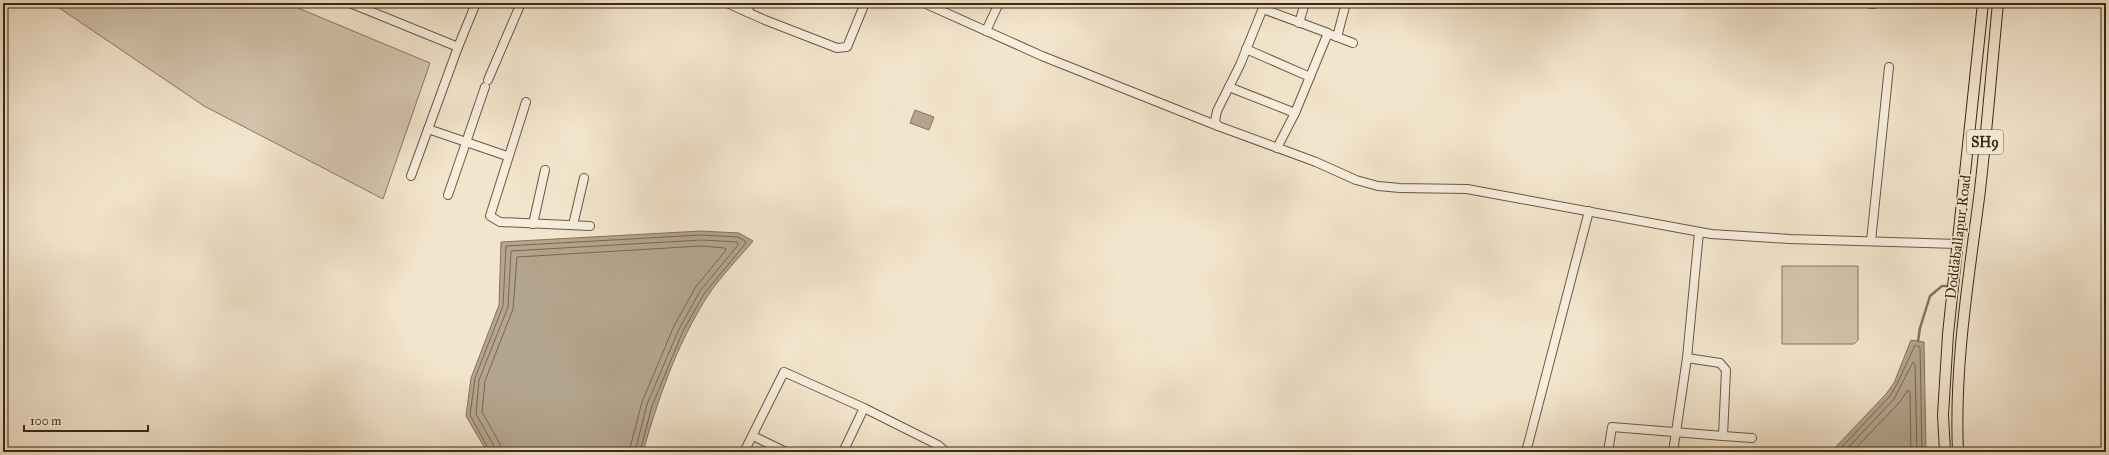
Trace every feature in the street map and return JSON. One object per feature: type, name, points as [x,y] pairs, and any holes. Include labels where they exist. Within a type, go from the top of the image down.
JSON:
[{"type":"main road","name":"Doddaballapur Road","points":[[1945,452],[1944,384],[1983,3]]},
{"type":"main road","name":"Doddaballapur Road","points":[[1958,452],[1958,385],[1966,296],[1988,118],[1998,3]]},
{"type":"street","points":[[350,3],[458,47]]},
{"type":"street","points":[[411,176],[458,47],[476,3]]},
{"type":"street","points":[[448,195],[487,83],[521,3]]},
{"type":"street","points":[[727,3],[837,48],[847,46],[865,3]]},
{"type":"street","points":[[747,12],[751,3]]},
{"type":"street","points":[[924,3],[1042,56],[1356,180],[1378,186],[1400,188],[1467,189],[1699,232],[1741,237],[1958,244]]},
{"type":"street","points":[[986,31],[999,3]]},
{"type":"street","points":[[1299,23],[1305,3]]},
{"type":"street","points":[[1337,37],[1346,3]]},
{"type":"street","points":[[1218,126],[1215,121],[1217,111],[1264,6],[1299,23],[1353,44]]},
{"type":"street","points":[[1277,148],[1295,113],[1328,34]]},
{"type":"street","points":[[1246,49],[1310,77]]},
{"type":"street","points":[[1871,241],[1889,67]]},
{"type":"street","points":[[1229,87],[1295,113]]},
{"type":"street","points":[[526,102],[507,156],[490,216],[500,222],[590,226]]},
{"type":"street","points":[[428,129],[507,156]]},
{"type":"street","points":[[533,224],[545,170]]},
{"type":"street","points":[[573,225],[584,178]]},
{"type":"street","points":[[1526,452],[1589,211]]},
{"type":"street","points":[[1673,452],[1687,358],[1699,232]]},
{"type":"street","points":[[1687,358],[1720,362],[1726,370],[1723,436]]},
{"type":"street","points":[[744,452],[784,372],[864,408],[938,445],[946,452]]},
{"type":"street","points":[[843,452],[864,408]]},
{"type":"street","points":[[1608,452],[1612,427],[1752,438]]},
{"type":"street","points":[[753,436],[785,452]]},
{"type":"shaded area","points":[[52,3],[286,3],[430,63],[383,199],[204,106]]},
{"type":"shaded area","points":[[1782,266],[1858,266],[1858,340],[1854,344],[1782,344]]},
{"type":"water","points":[[915,110],[934,117],[929,130],[910,123]]},
{"type":"water","points":[[701,231],[739,233],[753,241],[712,290],[686,334],[669,372],[643,452],[487,452],[466,416],[471,378],[499,305],[501,242]]},
{"type":"water","points":[[1911,340],[1924,342],[1926,452],[1831,452],[1886,394],[1894,383]]},
{"type":"waterway","points":[[1918,341],[1920,328],[1930,296],[1942,286],[1951,286]]}]
